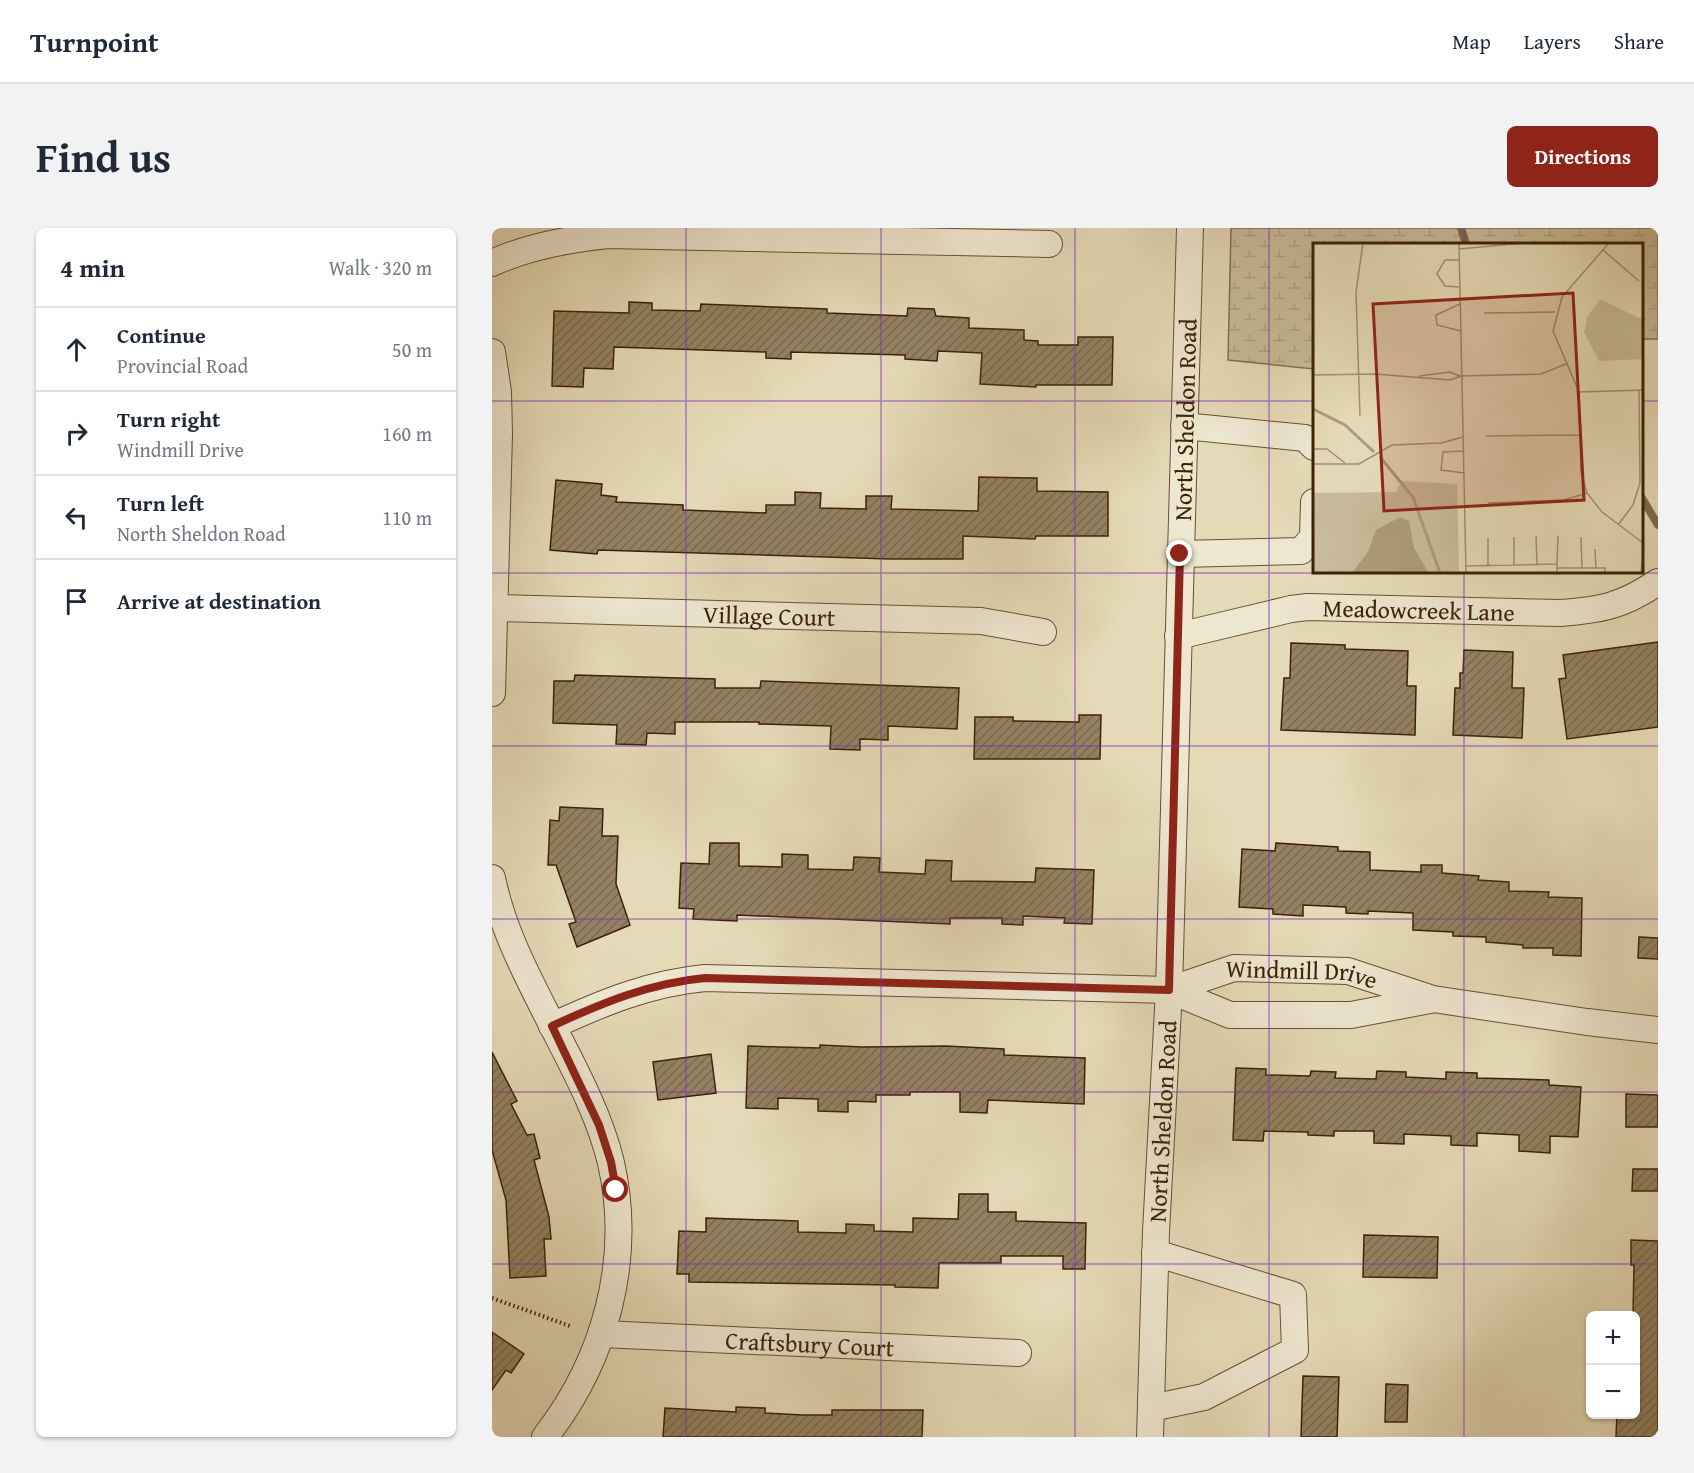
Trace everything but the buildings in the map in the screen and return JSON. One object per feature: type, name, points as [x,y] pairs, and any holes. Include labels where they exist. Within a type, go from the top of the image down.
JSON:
[{"type":"street","name":"North Sheldon Road","points":[[1150,1437],[1155,1253],[1169,990],[1190,228]]},
{"type":"street","points":[[492,262],[539,246],[578,238],[608,236],[1049,244]]},
{"type":"street","points":[[492,352],[498,392],[499,434],[492,693]]},
{"type":"street","points":[[1184,426],[1305,438],[1313,446]]},
{"type":"street","points":[[1180,554],[1301,551],[1313,537]]},
{"type":"street","name":"Meadowcreek Lane","points":[[1178,636],[1308,607],[1560,613],[1593,611],[1614,606],[1638,596],[1658,582]]},
{"type":"street","name":"Village Court","points":[[495,608],[981,621],[1043,632]]},
{"type":"street","points":[[492,878],[509,938],[599,1125],[611,1162],[616,1190],[619,1224],[617,1266],[610,1307],[592,1360],[576,1393],[545,1437]]},
{"type":"street","name":"Windmill Drive","points":[[552,1026],[603,1003],[643,989],[705,978],[1169,990],[1234,968],[1348,971],[1433,999],[1658,1030]]},
{"type":"street","name":"Windmill Drive","points":[[1169,990],[1230,1016],[1351,1015],[1433,999]]},
{"type":"street","points":[[1151,1408],[1204,1397],[1295,1350],[1293,1294],[1155,1253]]},
{"type":"street","name":"Craftsbury Court","points":[[602,1334],[1018,1353]]},
{"type":"path","points":[[492,1298],[570,1326]]},
{"type":"green space","points":[[1231,228],[1658,228],[1658,339],[1643,339],[1643,243],[1313,243],[1313,369],[1228,360]]},
{"type":"waterway","points":[[1461,228],[1466,243]]},
{"type":"waterway","points":[[1643,500],[1658,525]]},
{"type":"route","points":[[616,1190],[611,1162],[599,1125],[552,1026],[603,1003],[643,989],[705,978],[1169,990],[1180,554]]}]
